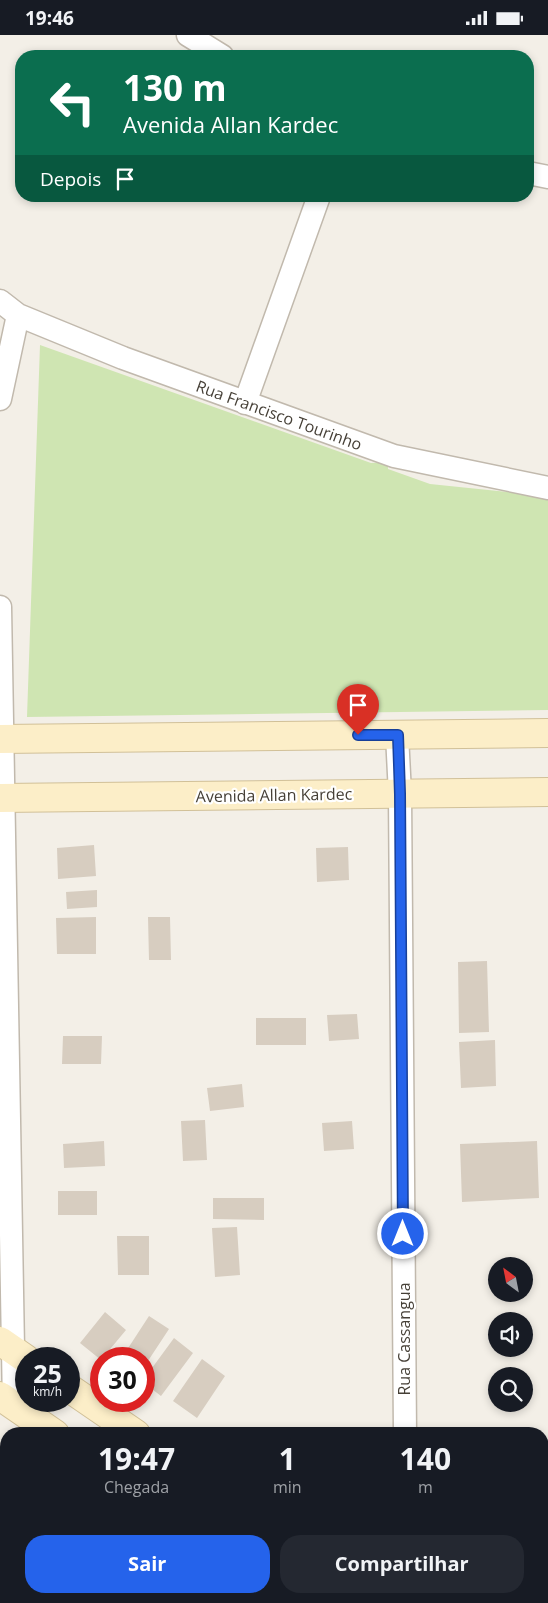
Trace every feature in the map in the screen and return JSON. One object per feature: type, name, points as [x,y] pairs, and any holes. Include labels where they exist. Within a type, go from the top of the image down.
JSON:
[{"type":"street","points":[[188,35],[212,50]]},
{"type":"street","points":[[534,174],[548,177]]},
{"type":"street","points":[[245,403],[317,202]]},
{"type":"street","name":"Rua Francisco Tourinho","points":[[0,301],[18,315],[245,403],[394,456],[548,488]]},
{"type":"street","points":[[0,399],[18,315]]},
{"type":"street","points":[[0,607],[1,798],[13,1350],[7,1401],[45,1427]]},
{"type":"street","points":[[1,739],[548,733]]},
{"type":"street","name":"Rua Cassangua","points":[[398,735],[405,1427]]},
{"type":"street","name":"Avenida Allan Kardec","points":[[1,798],[548,792]]},
{"type":"street","points":[[80,1396],[126,1427]]},
{"type":"green space","points":[[40,345],[371,463],[388,462],[388,469],[430,484],[548,496],[548,710],[27,717]]},
{"type":"building","points":[[94,845],[96,876],[58,879],[57,848]]},
{"type":"building","points":[[348,847],[349,880],[317,882],[316,848]]},
{"type":"building","points":[[97,890],[97,907],[67,909],[66,892]]},
{"type":"building","points":[[96,917],[96,954],[57,954],[56,918]]},
{"type":"building","points":[[148,917],[170,917],[171,960],[149,960]]},
{"type":"building","points":[[487,961],[489,1032],[459,1033],[458,962]]},
{"type":"building","points":[[357,1014],[359,1039],[329,1041],[327,1015]]},
{"type":"building","points":[[256,1018],[306,1018],[306,1045],[256,1045]]},
{"type":"building","points":[[63,1036],[102,1036],[101,1064],[62,1064]]},
{"type":"building","points":[[495,1040],[496,1086],[461,1088],[459,1042]]},
{"type":"building","points":[[242,1084],[244,1107],[210,1111],[207,1088]]},
{"type":"building","points":[[205,1120],[207,1160],[183,1161],[181,1121]]},
{"type":"building","points":[[352,1121],[354,1149],[324,1151],[322,1123]]},
{"type":"building","points":[[104,1141],[105,1166],[64,1168],[63,1144]]},
{"type":"building","points":[[537,1141],[539,1198],[462,1202],[460,1144]]},
{"type":"building","points":[[58,1191],[97,1191],[97,1215],[58,1215]]},
{"type":"building","points":[[213,1198],[264,1198],[264,1220],[213,1219]]},
{"type":"building","points":[[237,1227],[240,1275],[215,1277],[212,1228]]},
{"type":"building","points":[[117,1236],[149,1236],[149,1275],[118,1275]]},
{"type":"building","points":[[105,1312],[126,1330],[112,1347],[90,1347],[90,1351],[80,1343]]},
{"type":"building","points":[[149,1316],[169,1329],[155,1350],[155,1347],[129,1347]]},
{"type":"building","points":[[174,1338],[193,1353],[161,1396],[155,1391],[155,1364]]},
{"type":"building","points":[[202,1359],[225,1376],[197,1418],[173,1401]]},
{"type":"route","points":[[358,735],[398,735],[403,1234]]}]
